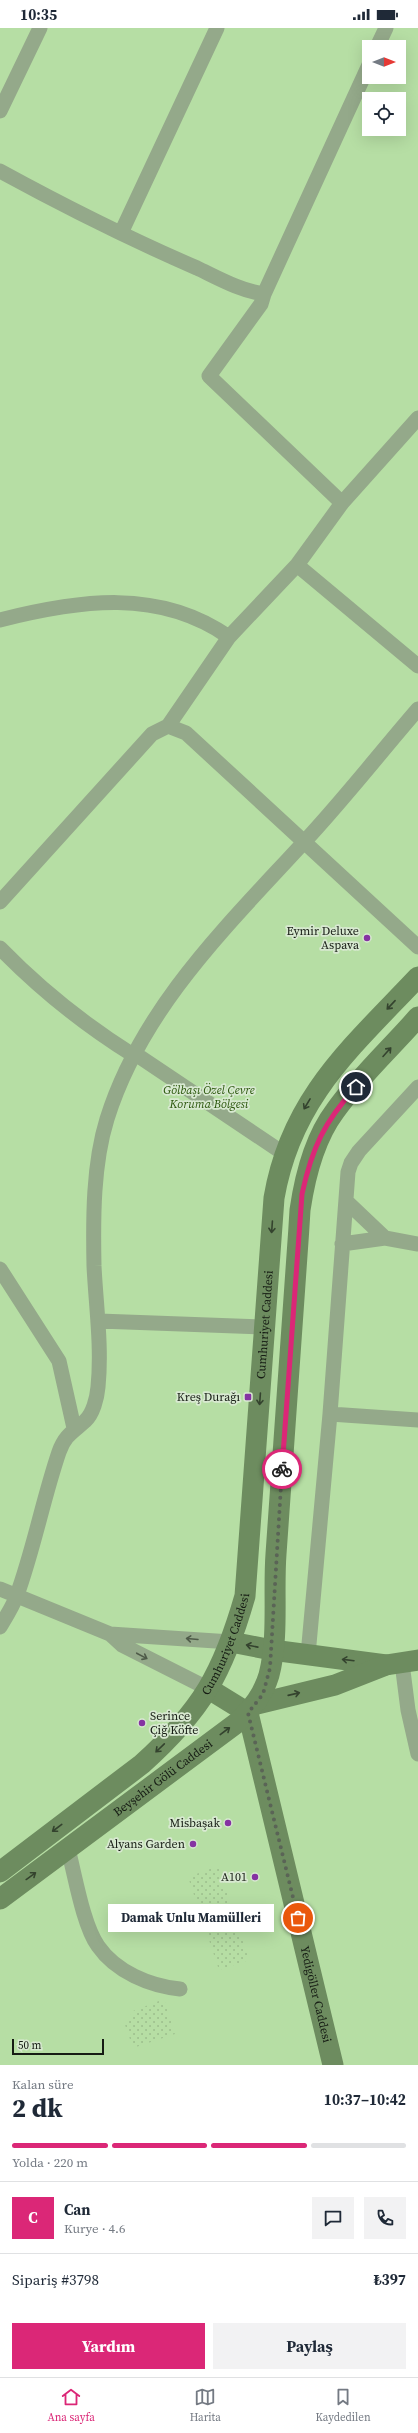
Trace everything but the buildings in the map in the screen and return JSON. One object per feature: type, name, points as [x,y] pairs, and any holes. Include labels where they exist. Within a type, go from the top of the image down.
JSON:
[{"type":"main road","name":"Cumhuriyet Caddesi","points":[[0,1872],[142,1764],[195,1709],[209,1690],[231,1642],[245,1596],[274,1198],[284,1153],[299,1118],[316,1089],[418,977]]},
{"type":"main road","name":"Beyşehir Gölü Caddesi","points":[[0,1899],[68,1849],[252,1708],[266,1684],[272,1650],[274,1623],[274,1577],[300,1210],[307,1172],[313,1152],[335,1110],[418,1017]]},
{"type":"main road","points":[[231,1642],[308,1655],[402,1663]]},
{"type":"main road","points":[[209,1690],[252,1708],[402,1663]]},
{"type":"main road","name":"Yedigöller Caddesi","points":[[252,1708],[333,2065]]},
{"type":"street","points":[[0,112],[40,28]]},
{"type":"street","points":[[121,233],[217,28]]},
{"type":"street","points":[[380,40],[386,28]]},
{"type":"street","points":[[342,504],[209,376],[261,304],[264,294],[362,80]]},
{"type":"street","points":[[0,171],[121,233],[252,292],[264,294]]},
{"type":"street","points":[[0,902],[152,734],[168,726],[229,637],[297,565],[342,504],[418,418]]},
{"type":"street","points":[[297,565],[418,666]]},
{"type":"street","points":[[0,620],[39,610],[93,602],[146,604],[167,607],[210,624],[229,637]]},
{"type":"street","points":[[0,1627],[17,1597],[59,1451],[74,1428],[87,1420],[95,1402],[98,1386],[98,1321],[94,1265],[99,1162],[108,1118],[133,1054],[147,1030],[207,948],[242,907],[304,842],[418,709]]},
{"type":"street","points":[[168,726],[186,733],[418,947]]},
{"type":"street","points":[[0,948],[64,1006],[105,1038],[133,1054],[284,1153]]},
{"type":"street","points":[[308,1655],[330,1414],[348,1172],[354,1158],[418,1087]]},
{"type":"street","points":[[346,1201],[385,1238]]},
{"type":"street","points":[[342,1244],[385,1238],[418,1244]]},
{"type":"street","points":[[0,1269],[59,1362],[74,1428]]},
{"type":"street","points":[[98,1321],[265,1327]]},
{"type":"street","points":[[330,1414],[418,1420]]},
{"type":"street","points":[[0,1589],[110,1634],[231,1642]]},
{"type":"street","points":[[110,1634],[122,1645],[209,1690]]},
{"type":"street","points":[[402,1663],[408,1710],[418,1754]]},
{"type":"street","points":[[68,1849],[90,1931],[98,1946],[124,1970],[159,1985],[180,1989]]},
{"type":"green space","name":"Gölbaşı Özel Çevre Koruma Bölgesi","points":[[0,28],[418,28],[418,2065],[0,2065]]},
{"type":"green space","points":[[218,1866],[249,1960],[219,1970],[188,1877]]},
{"type":"green space","points":[[164,1999],[175,2034],[133,2048],[125,2025],[133,2011]]},
{"type":"way so far","points":[[282,1469],[274,1577],[273,1640],[270,1672],[263,1694],[257,1704],[248,1713],[298,1918]]},
{"type":"place","name":"Eymir Deluxe Aspava","points":[[367,938]]},
{"type":"place","name":"Kreş Durağı","points":[[248,1397]]},
{"type":"place","name":"Serince Çiğ Köfte","points":[[142,1723]]},
{"type":"place","name":"Misbaşak","points":[[228,1823]]},
{"type":"place","name":"Alyans Garden","points":[[193,1844]]},
{"type":"place","name":"A101","points":[[255,1877]]},
{"type":"place","name":"Damak Unlu Mamülleri","points":[[298,1918]]},
{"type":"route","points":[[282,1469],[302,1194],[313,1152],[326,1126],[335,1110],[356,1087]]}]
